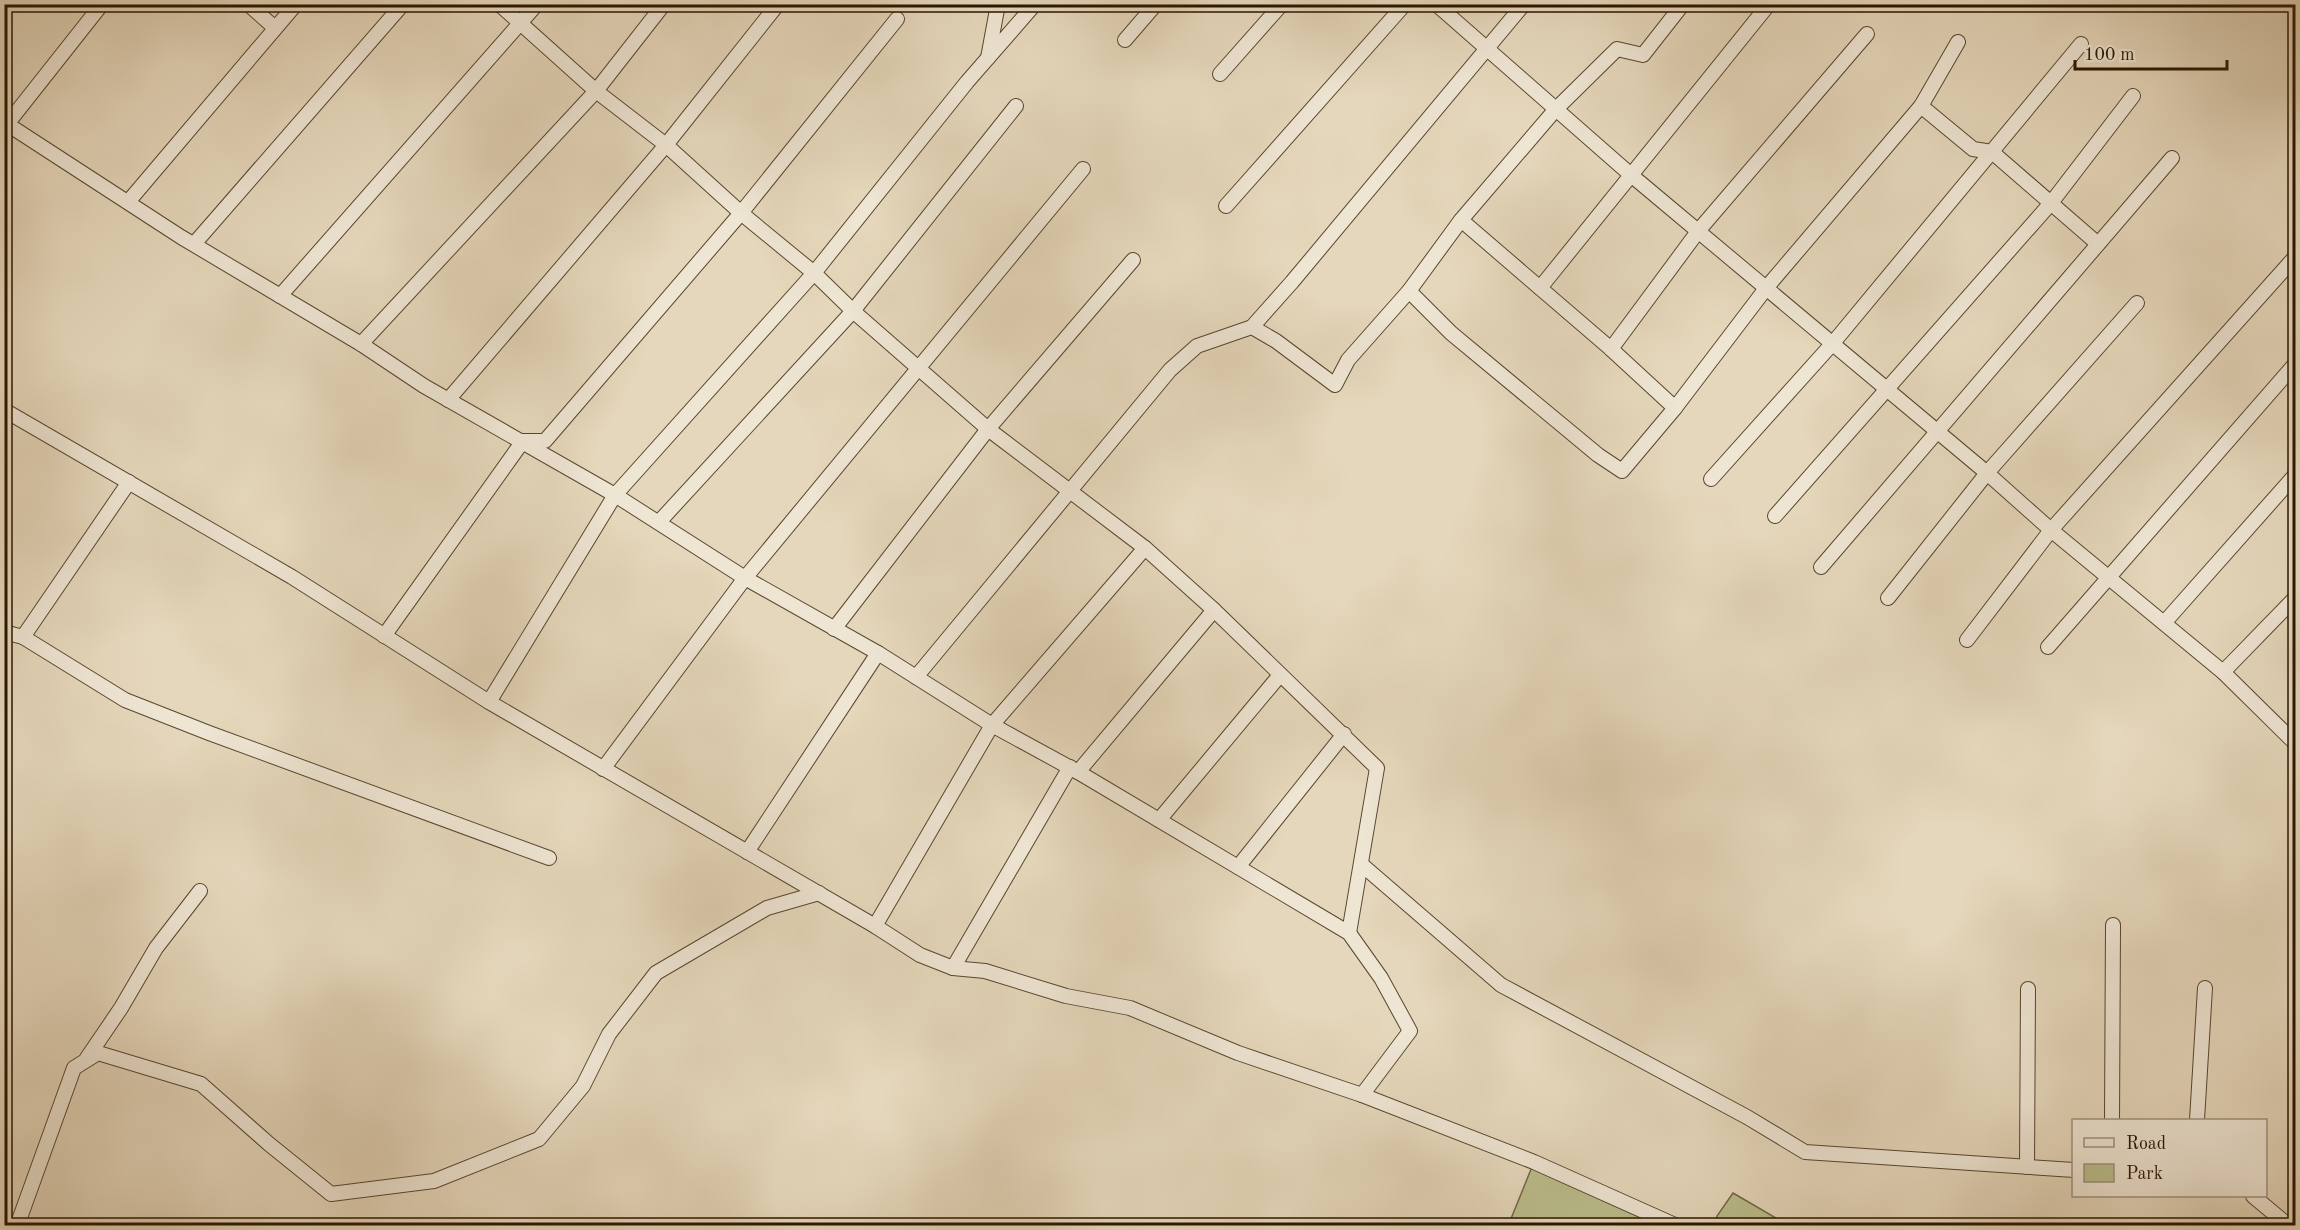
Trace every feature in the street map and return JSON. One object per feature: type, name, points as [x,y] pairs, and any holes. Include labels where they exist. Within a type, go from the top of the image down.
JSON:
[{"type":"street","points":[[102,4],[6,126],[448,400],[615,495],[745,578],[878,652],[992,725],[1074,770],[1349,933],[1381,978],[1410,1031],[1362,1095]]},
{"type":"street","points":[[248,4],[275,28]]},
{"type":"street","points":[[128,202],[296,4]]},
{"type":"street","points":[[194,244],[403,4]]},
{"type":"street","points":[[499,4],[596,91],[666,145],[741,213],[814,273],[853,311],[988,429],[1145,548],[1214,610],[1377,768],[1349,933]]},
{"type":"street","points":[[280,296],[537,4]]},
{"type":"street","points":[[361,344],[596,91],[664,4]]},
{"type":"street","points":[[448,400],[666,145],[778,4]]},
{"type":"street","points":[[988,60],[998,4]]},
{"type":"street","points":[[489,702],[615,495],[814,273],[967,82],[1035,4]]},
{"type":"street","points":[[1125,40],[1156,4]]},
{"type":"street","points":[[1220,74],[1282,4]]},
{"type":"street","points":[[1226,206],[1405,4]]},
{"type":"street","points":[[1436,4],[1631,175],[1767,287],[2051,530],[2223,672],[2295,744]]},
{"type":"street","points":[[916,676],[1170,370],[1197,346],[1252,327],[1524,4]]},
{"type":"street","points":[[1252,327],[1276,341],[1335,386],[1348,360],[1409,291],[1461,220],[1556,109],[1617,49],[1642,55],[1683,4]]},
{"type":"street","points":[[1540,288],[1769,4]]},
{"type":"street","points":[[523,441],[545,441],[741,213],[897,19]]},
{"type":"street","points":[[1611,349],[1699,230],[1867,34]]},
{"type":"street","points":[[1409,291],[1451,333],[1598,455],[1622,471],[1675,408],[1767,287],[1921,106],[1958,42]]},
{"type":"street","points":[[1711,479],[1833,343],[2081,44]]},
{"type":"street","points":[[1775,516],[2051,203],[2133,96]]},
{"type":"street","points":[[659,522],[853,311],[1016,106]]},
{"type":"street","points":[[1921,106],[1973,149],[1992,152],[2098,244]]},
{"type":"street","points":[[1821,567],[2172,158]]},
{"type":"street","points":[[603,768],[745,578],[1083,169]]},
{"type":"street","points":[[1461,220],[1611,349],[1675,408]]},
{"type":"street","points":[[1967,640],[2051,530],[2295,256]]},
{"type":"street","points":[[834,629],[988,429],[1132,260]]},
{"type":"street","points":[[1888,598],[1987,473],[2137,303]]},
{"type":"street","points":[[2048,647],[2295,363]]},
{"type":"street","points":[[4,410],[292,577],[489,702],[819,893],[920,955],[953,968],[985,971],[1066,996],[1130,1008],[1238,1053],[1362,1095],[1534,1162],[1677,1226]]},
{"type":"street","points":[[384,636],[523,441]]},
{"type":"street","points":[[2164,623],[2295,474]]},
{"type":"street","points":[[23,637],[129,482]]},
{"type":"street","points":[[875,926],[992,725],[1145,548]]},
{"type":"street","points":[[2223,672],[2295,597]]},
{"type":"street","points":[[953,968],[1074,770],[1214,610]]},
{"type":"street","points":[[4,632],[23,637],[125,700],[208,733],[549,858]]},
{"type":"street","points":[[747,852],[878,652]]},
{"type":"street","points":[[1159,820],[1280,675]]},
{"type":"street","points":[[1238,867],[1344,734]]},
{"type":"street","points":[[1361,864],[1501,985],[1747,1117],[1805,1152],[2072,1170]]},
{"type":"street","points":[[84,1062],[121,1008],[156,948],[200,891]]},
{"type":"street","points":[[17,1226],[74,1068],[98,1053],[201,1084],[269,1144],[331,1194],[434,1181],[539,1139],[584,1086],[609,1034],[656,973],[767,908],[819,893]]},
{"type":"street","points":[[2112,1119],[2113,925]]},
{"type":"street","points":[[2197,1119],[2205,988]]},
{"type":"street","points":[[2027,1167],[2028,989]]},
{"type":"street","points":[[2254,1197],[2289,1226]]},
{"type":"green space","points":[[1534,1162],[1665,1226],[1508,1226]]},
{"type":"green space","points":[[1733,1193],[1788,1225],[1714,1225],[1717,1216]]}]
